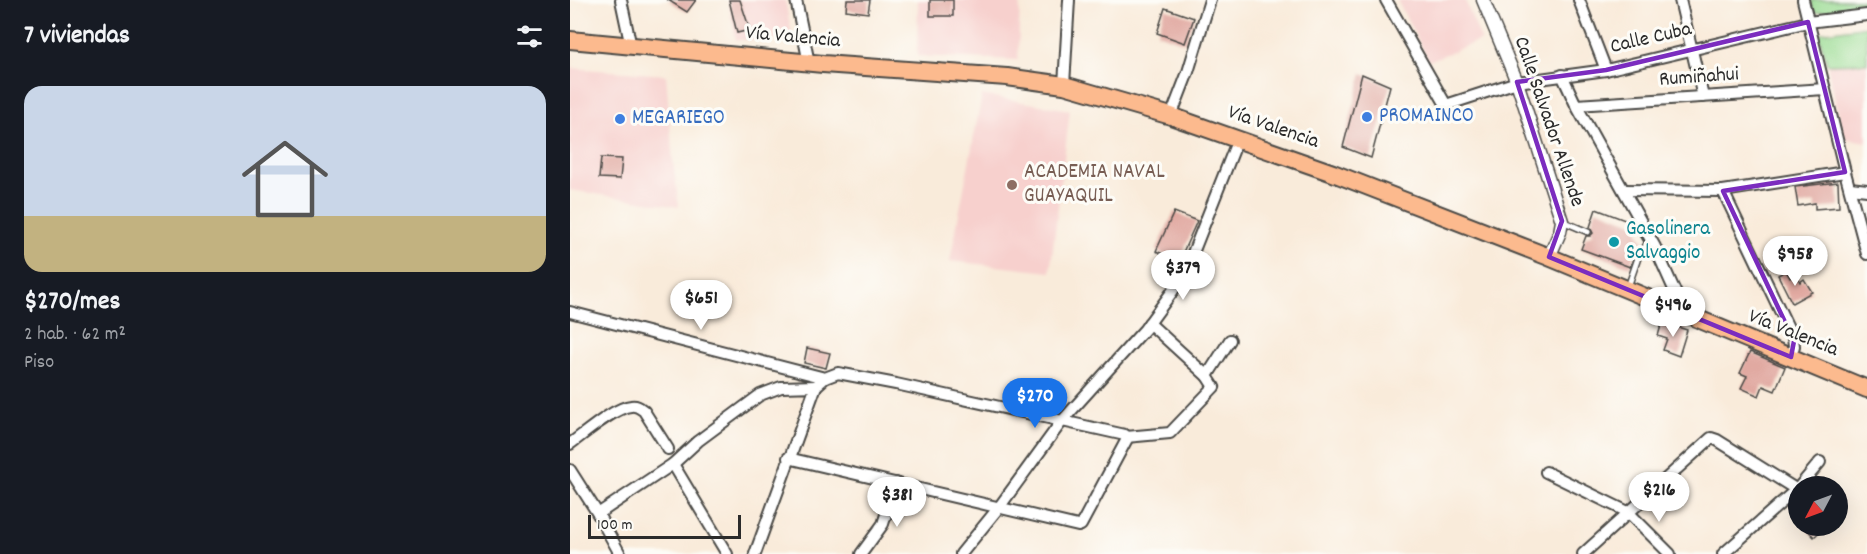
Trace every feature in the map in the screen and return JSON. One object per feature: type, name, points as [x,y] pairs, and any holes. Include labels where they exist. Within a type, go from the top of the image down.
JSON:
[{"type":"highway","name":"Vía Valencia","points":[[570,40],[809,63],[1007,77],[1064,85],[1171,116],[1333,173],[1549,257],[1867,388]]},
{"type":"street","points":[[621,0],[631,47]]},
{"type":"street","points":[[796,0],[809,63]]},
{"type":"street","points":[[1064,85],[1069,0]]},
{"type":"street","points":[[1171,116],[1188,72],[1209,0]]},
{"type":"street","name":"Calle Cuba","points":[[1386,0],[1446,105],[1517,82],[1606,70],[1808,22],[1867,15]]},
{"type":"street","name":"Calle Salvador Allende","points":[[1483,0],[1517,82],[1562,221],[1560,232],[1549,257]]},
{"type":"street","points":[[1579,0],[1606,70]]},
{"type":"street","points":[[1680,0],[1690,50],[1703,97]]},
{"type":"street","points":[[1803,0],[1867,254]]},
{"type":"street","points":[[1562,75],[1576,105],[1655,247],[1686,315]]},
{"type":"street","name":"Rumiñahui","points":[[1576,105],[1825,89]]},
{"type":"street","points":[[961,554],[1000,506],[1062,421],[1149,323],[1172,292],[1187,267],[1238,139]]},
{"type":"street","points":[[1624,190],[1723,191],[1845,172]]},
{"type":"street","points":[[1850,188],[1867,190]]},
{"type":"street","points":[[1723,191],[1793,339],[1791,357]]},
{"type":"street","points":[[570,312],[825,378]]},
{"type":"street","points":[[755,554],[816,386],[825,378],[838,373],[1126,437],[1170,432],[1214,387],[1207,376],[1149,323]]},
{"type":"street","points":[[1207,376],[1230,340]]},
{"type":"street","points":[[598,514],[673,464],[705,435],[796,370]]},
{"type":"street","points":[[760,395],[781,387],[816,386]]},
{"type":"street","points":[[570,444],[615,413],[632,406],[644,411],[668,449]]},
{"type":"street","points":[[788,458],[1081,525],[1126,437]]},
{"type":"street","points":[[1583,554],[1711,438],[1788,482]]},
{"type":"street","points":[[1808,476],[1820,462]]},
{"type":"street","points":[[673,464],[727,554]]},
{"type":"street","points":[[570,470],[598,514],[619,554]]},
{"type":"street","points":[[1546,472],[1629,512],[1670,554]]},
{"type":"street","points":[[861,554],[883,524],[896,483]]},
{"type":"street","points":[[1723,554],[1788,497]]},
{"type":"lane","points":[[1562,221],[1588,232]]},
{"type":"lane","points":[[1627,289],[1640,252],[1655,247]]},
{"type":"highlighted area","points":[[1808,22],[1845,172],[1723,191],[1794,341],[1791,357],[1549,257],[1562,221],[1517,82],[1606,70]]},
{"type":"shaded area","points":[[728,0],[785,0],[793,39],[736,40]]},
{"type":"shaded area","points":[[918,0],[1020,0],[1018,60],[917,56]]},
{"type":"shaded area","points":[[1397,0],[1465,0],[1481,40],[1429,61]]},
{"type":"shaded area","points":[[1867,63],[1867,142],[1844,138],[1827,64]]},
{"type":"shaded area","name":"MEGARIEGO","points":[[570,68],[666,75],[679,207],[570,190]]},
{"type":"shaded area","name":"ACADEMIA NAVAL GUAYAQUIL","points":[[982,95],[1070,110],[1050,272],[950,261]]},
{"type":"green space","points":[[1811,0],[1867,0],[1867,6],[1813,13]]},
{"type":"green space","points":[[1867,26],[1867,63],[1827,64],[1818,33]]},
{"type":"building","points":[[668,0],[696,0],[687,12]]},
{"type":"building","points":[[729,0],[740,0],[750,30],[737,33]]},
{"type":"building","points":[[847,0],[870,0],[868,13],[846,10]]},
{"type":"building","points":[[930,0],[953,0],[953,16],[930,16]]},
{"type":"building","points":[[1165,8],[1194,18],[1185,43],[1157,33]]},
{"type":"building","name":"PROMAINCO","points":[[1362,74],[1390,86],[1371,158],[1343,147]]},
{"type":"building","points":[[601,158],[622,159],[620,179],[599,178]]},
{"type":"building","points":[[1838,182],[1839,207],[1815,209],[1815,203],[1798,206],[1795,187]]},
{"type":"building","name":"Gasolinera Salvaggio","points":[[1596,209],[1633,223],[1644,242],[1636,250],[1630,267],[1581,249],[1586,236],[1593,233],[1590,227]]},
{"type":"building","points":[[1174,212],[1197,221],[1179,261],[1156,251]]},
{"type":"building","points":[[1786,271],[1790,278],[1796,274],[1800,282],[1804,279],[1812,292],[1792,303],[1778,275]]},
{"type":"building","points":[[1662,322],[1687,330],[1679,356],[1663,350],[1667,339],[1658,336]]},
{"type":"building","points":[[807,348],[830,353],[826,368],[804,363]]},
{"type":"building","points":[[1750,352],[1785,367],[1775,391],[1763,386],[1759,396],[1741,388],[1747,376],[1740,373]]},
{"type":"building","points":[[1014,387],[1031,391],[1027,405],[1011,400]]},
{"type":"place","name":"PROMAINCO","points":[[1367,117]]},
{"type":"place","name":"MEGARIEGO","points":[[620,119]]},
{"type":"place","name":"ACADEMIA NAVAL GUAYAQUIL","points":[[1012,185]]},
{"type":"place","name":"Gasolinera Salvaggio","points":[[1614,242]]}]
